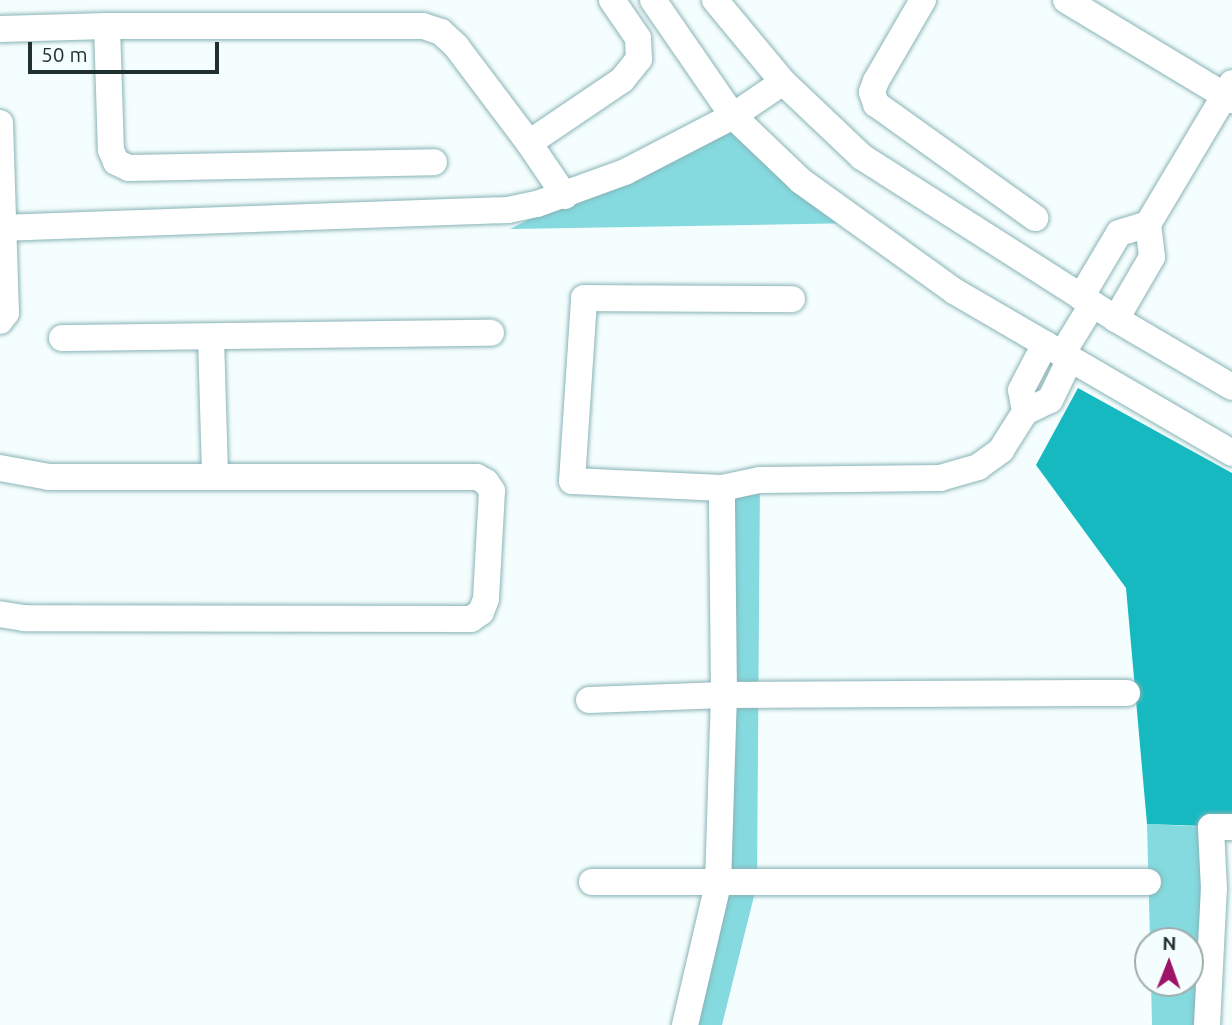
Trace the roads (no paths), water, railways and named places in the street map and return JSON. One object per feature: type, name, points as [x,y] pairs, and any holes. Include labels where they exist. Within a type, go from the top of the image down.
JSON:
[{"type":"street","points":[[529,143],[622,80],[639,60],[638,38],[612,0]]},
{"type":"street","points":[[653,0],[733,116],[802,181],[954,291],[1232,453]]},
{"type":"street","points":[[715,0],[783,82],[862,158],[1086,301],[1232,387]]},
{"type":"street","points":[[923,0],[876,81],[872,92],[876,104],[1035,218]]},
{"type":"street","points":[[1066,0],[1229,93],[1148,224],[1152,257],[1116,319]]},
{"type":"street","points":[[107,26],[111,150],[116,162],[129,168],[434,162]]},
{"type":"street","points":[[0,29],[107,26],[423,26],[441,32],[456,46],[565,196]]},
{"type":"street","points":[[2,228],[508,210],[565,196],[625,172],[733,116],[783,82]]},
{"type":"street","points":[[0,123],[6,313],[0,321]]},
{"type":"street","points":[[792,299],[584,298],[572,481],[722,488],[760,480],[940,478],[978,467],[1001,450],[1026,412],[1050,400],[1059,352],[1119,233],[1148,224]]},
{"type":"street","points":[[62,338],[491,333]]},
{"type":"street","points":[[211,338],[215,476]]},
{"type":"street","points":[[0,468],[49,477],[477,477],[486,482],[492,491],[486,599],[481,612],[471,619],[24,618],[0,614]]},
{"type":"street","points":[[685,1025],[718,884],[724,695],[722,488]]},
{"type":"street","points":[[589,700],[724,695],[1127,693]]},
{"type":"street","points":[[1208,1025],[1213,889],[1211,827],[1232,827]]},
{"type":"street","points":[[592,882],[1149,882]]}]
